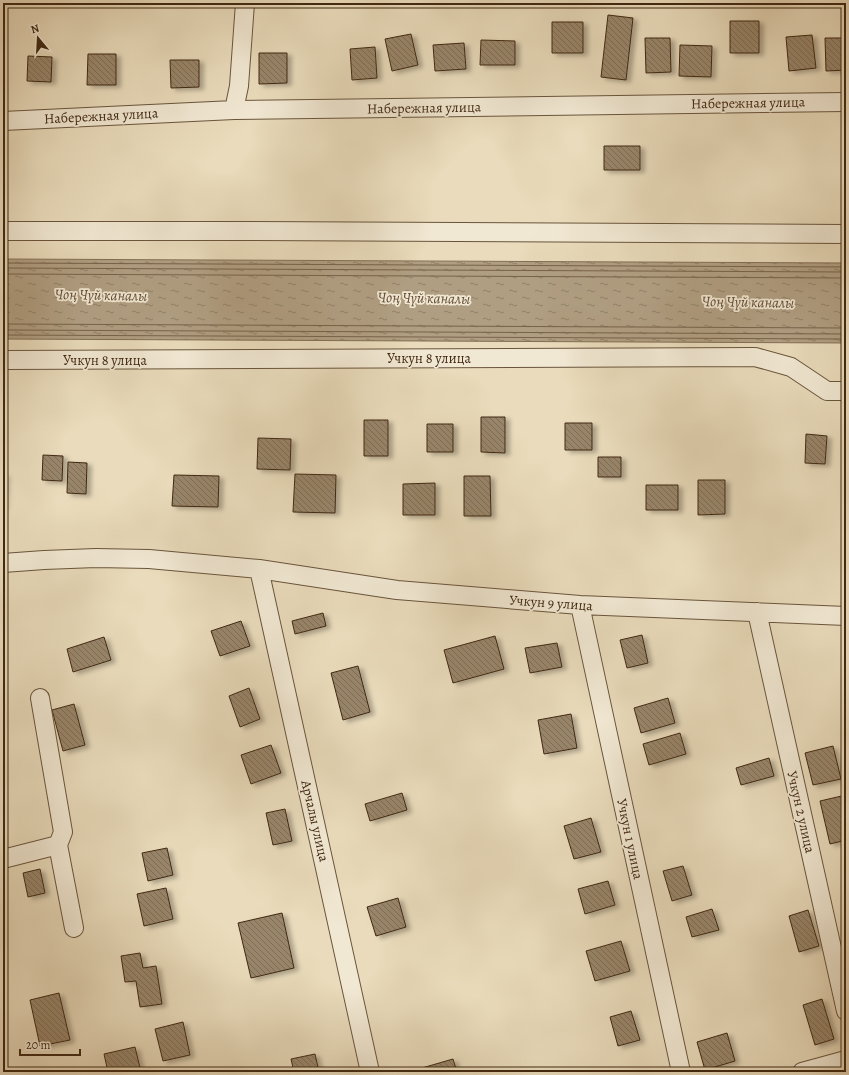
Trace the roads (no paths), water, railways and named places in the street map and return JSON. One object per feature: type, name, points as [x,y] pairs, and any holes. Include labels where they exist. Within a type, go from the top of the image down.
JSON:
[{"type":"street","points":[[234,110],[239,86],[245,3]]},
{"type":"street","name":"Набережная улица","points":[[3,121],[234,110],[846,102]]},
{"type":"street","points":[[3,231],[846,234]]},
{"type":"street","name":"Учкун 8 улица","points":[[3,360],[755,357],[791,367],[828,391],[846,391]]},
{"type":"street","name":"Учкун 9 улица","points":[[3,564],[44,560],[96,558],[149,559],[259,569],[397,590],[580,605],[846,616]]},
{"type":"street","name":"Арчалы улица","points":[[259,569],[370,1072]]},
{"type":"street","name":"Учкун 1 улица","points":[[580,605],[681,1072]]},
{"type":"street","name":"Учкун 2 улица","points":[[757,612],[846,1011]]},
{"type":"street","points":[[40,698],[63,832],[58,845],[74,928]]},
{"type":"street","points":[[3,859],[58,845]]},
{"type":"street","points":[[802,1072],[846,1060]]},
{"type":"water","name":"Чоң Чүй каналы","points":[[3,259],[846,263],[846,343],[3,339]]}]
